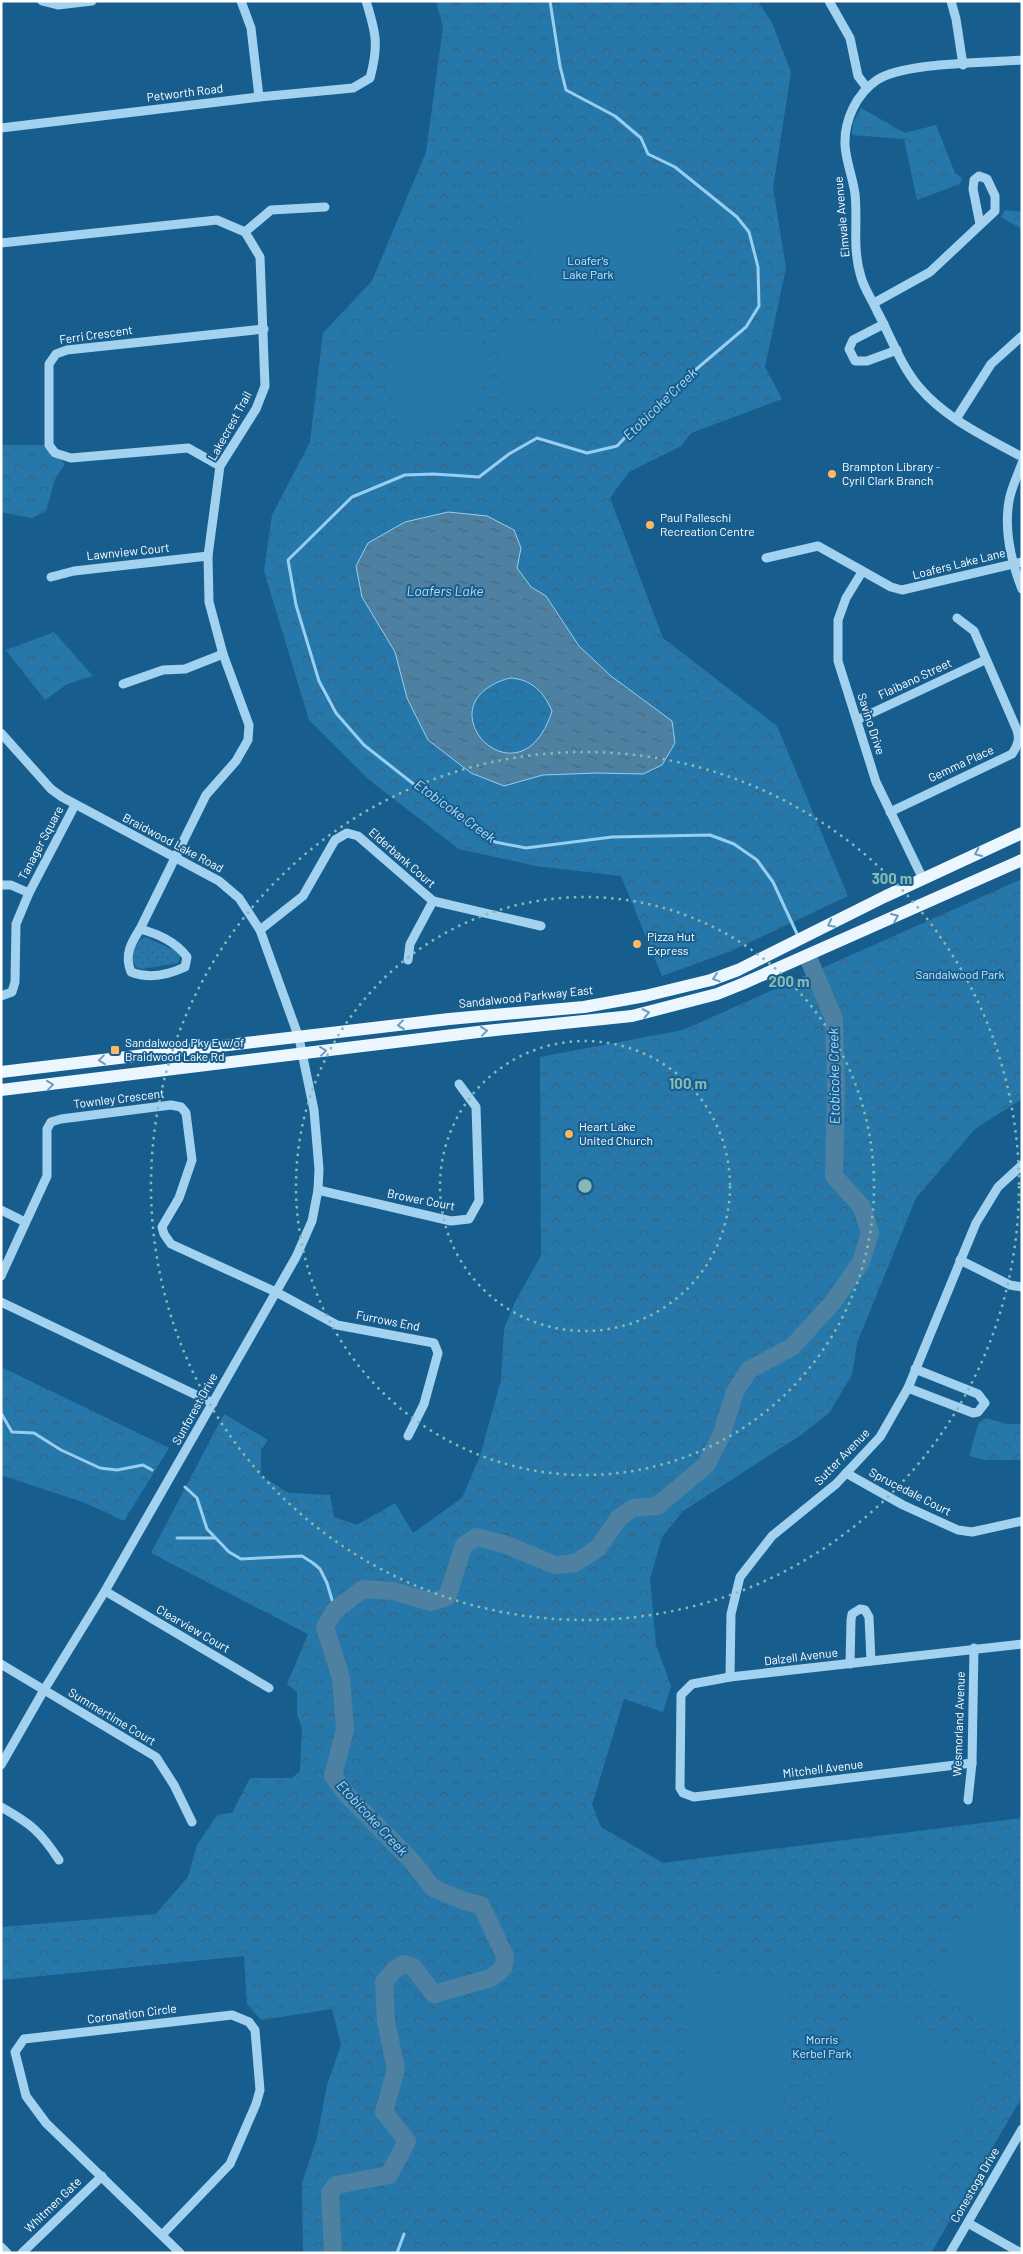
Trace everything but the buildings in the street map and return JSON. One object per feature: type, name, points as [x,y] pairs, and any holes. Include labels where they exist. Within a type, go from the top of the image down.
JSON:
[{"type":"main road","name":"Sandalwood Parkway East","points":[[1,1072],[449,1019],[584,1006],[636,998],[712,980],[738,970],[923,879],[1022,833]]},
{"type":"main road","points":[[1,1090],[486,1031],[632,1016],[717,994],[1022,860]]},
{"type":"street","points":[[42,1],[58,5],[92,1]]},
{"type":"street","points":[[241,1],[251,28],[259,97]]},
{"type":"street","name":"Petworth Road","points":[[1,128],[259,97],[353,88],[370,78],[376,57],[376,35],[366,1]]},
{"type":"street","points":[[829,1],[850,38],[858,76],[866,88]]},
{"type":"street","points":[[951,1],[956,19],[963,65]]},
{"type":"street","name":"Elmvale Avenue","points":[[1022,60],[912,68],[890,73],[866,88],[850,113],[845,145],[855,194],[855,244],[861,277],[897,350],[918,386],[933,402],[956,419],[1022,457]]},
{"type":"street","points":[[874,303],[930,272],[995,211],[995,196],[987,179],[979,176],[974,180],[973,189],[980,224]]},
{"type":"street","points":[[1,243],[217,220],[245,232],[271,210],[325,207]]},
{"type":"street","name":"Lakecrest Trail","points":[[140,929],[206,795],[236,761],[248,740],[249,725],[223,654],[208,602],[208,556],[220,466],[256,409],[265,386],[260,257],[245,232]]},
{"type":"street","points":[[884,324],[853,340],[849,349],[855,361],[867,361],[897,350]]},
{"type":"street","name":"Ferri Crescent","points":[[220,466],[188,448],[71,458],[55,453],[49,444],[49,364],[56,354],[67,350],[264,329]]},
{"type":"street","points":[[956,419],[991,364],[1022,336]]},
{"type":"street","points":[[1022,463],[1009,500],[1008,523],[1012,564],[1022,589]]},
{"type":"street","name":"Loafers Lake Lane","points":[[766,558],[818,546],[825,548],[862,572],[891,587],[902,590],[1022,562]]},
{"type":"street","name":"Lawnview Court","points":[[51,577],[74,571],[208,556]]},
{"type":"street","name":"Savino Drive","points":[[862,572],[846,598],[838,620],[838,661],[876,782],[923,879]]},
{"type":"street","name":"Gemma Place","points":[[890,812],[1012,754],[1017,746],[1019,737],[1017,730],[984,660],[974,631],[957,618]]},
{"type":"street","points":[[123,684],[164,670],[185,669],[223,654]]},
{"type":"street","name":"Flaibano Street","points":[[857,720],[984,660]]},
{"type":"street","name":"Braidwood Lake Road","points":[[1,733],[51,789],[75,805],[175,856],[226,886],[239,898],[260,930],[298,1038]]},
{"type":"street","name":"Tanager Square","points":[[1,996],[12,992],[15,982],[16,924],[29,893],[75,805]]},
{"type":"street","name":"Elderbank Court","points":[[260,930],[302,896],[335,840],[347,833],[358,836],[433,901],[541,926]]},
{"type":"street","name":"Tanager Square","points":[[1,885],[11,885],[29,893]]},
{"type":"street","points":[[408,960],[410,944],[433,901]]},
{"type":"street","points":[[140,929],[159,934],[180,947],[187,956],[185,967],[170,974],[142,976],[131,972],[127,963],[129,946],[140,929]]},
{"type":"street","name":"Sunforest Drive","points":[[1,1765],[44,1690],[105,1591],[213,1403],[296,1257],[312,1221],[318,1190],[319,1169],[314,1110],[298,1038]]},
{"type":"street","name":"Brower Court","points":[[318,1190],[451,1222],[470,1218],[479,1201],[476,1107],[459,1084]]},
{"type":"street","name":"Townley Crescent","points":[[1,1276],[47,1176],[47,1130],[51,1122],[61,1119],[171,1105],[181,1107],[186,1113],[192,1160],[179,1198],[162,1226],[164,1234],[171,1244],[276,1292]]},
{"type":"street","name":"Sutter Avenue","points":[[730,1677],[731,1614],[740,1577],[772,1536],[846,1474],[880,1437],[908,1388],[960,1260],[988,1201],[998,1187],[1022,1165]]},
{"type":"street","points":[[1,1210],[25,1222]]},
{"type":"street","points":[[960,1260],[1010,1284],[1022,1287]]},
{"type":"street","name":"Furrows End","points":[[276,1292],[337,1324],[434,1343],[438,1353],[424,1404],[408,1436]]},
{"type":"street","points":[[1,1302],[213,1403]]},
{"type":"street","points":[[908,1388],[973,1413],[978,1412],[985,1403],[978,1394],[915,1368]]},
{"type":"street","name":"Sprucedale Court","points":[[846,1474],[903,1505],[958,1530],[972,1532],[1022,1521]]},
{"type":"street","name":"Clearview Court","points":[[105,1591],[269,1688]]},
{"type":"street","points":[[850,1664],[850,1620],[852,1614],[860,1609],[865,1610],[868,1617],[871,1661]]},
{"type":"street","name":"Dalzell Avenue","points":[[680,1788],[680,1695],[692,1684],[730,1677],[1022,1644]]},
{"type":"street","name":"Wesmorland Avenue","points":[[968,1800],[972,1763],[974,1648]]},
{"type":"street","name":"Summertime Court","points":[[1,1664],[156,1757],[174,1785],[192,1822]]},
{"type":"street","name":"Mitchell Avenue","points":[[680,1788],[683,1794],[694,1797],[706,1796],[972,1763]]},
{"type":"street","points":[[1,1807],[34,1826],[46,1838],[59,1860]]},
{"type":"street","name":"Coronation Circle","points":[[162,2235],[230,2164],[240,2144],[260,2090],[255,2030],[249,2022],[232,2014],[24,2039],[15,2052],[26,2096],[46,2123],[180,2253]]},
{"type":"street","name":"Conestoga Drive","points":[[950,2253],[1022,2129]]},
{"type":"street","name":"Whitmen Gate","points":[[22,2253],[102,2176]]},
{"type":"street","points":[[968,2223],[1020,2253]]},
{"type":"street","points":[[1,2247],[7,2253]]},
{"type":"green space","name":"Loafer's Lake Park","points":[[436,1],[758,1],[772,23],[791,72],[773,188],[786,268],[765,367],[782,399],[691,433],[681,446],[629,472],[610,498],[663,638],[777,726],[848,896],[731,951],[662,976],[621,876],[536,866],[459,849],[369,780],[309,720],[264,571],[272,515],[310,442],[323,333],[372,281],[426,152],[443,27]]},
{"type":"green space","points":[[861,108],[905,133],[936,125],[955,173],[962,178],[960,184],[917,200],[904,139],[852,135],[853,123]]},
{"type":"green space","points":[[672,194],[680,291],[533,301],[527,205]]},
{"type":"green space","points":[[1005,210],[1022,212],[1022,229],[1001,217]]},
{"type":"green space","points":[[594,321],[601,397],[505,407],[497,330]]},
{"type":"green space","points":[[480,331],[484,374],[478,394],[472,403],[456,418],[437,429],[424,433],[400,435],[384,340],[393,332]]},
{"type":"green space","points":[[1,445],[45,445],[65,464],[55,479],[46,511],[32,518],[1,512]]},
{"type":"green space","points":[[54,632],[93,676],[67,684],[45,700],[6,650]]},
{"type":"green space","points":[[1022,879],[1022,1099],[975,1129],[916,1198],[857,1343],[852,1375],[829,1413],[801,1435],[683,1511],[662,1537],[650,1579],[656,1645],[671,1686],[663,1712],[624,1699],[592,1805],[601,1827],[663,1863],[1022,1818],[1022,2097],[931,2253],[303,2253],[302,2183],[317,2138],[327,2085],[341,2045],[332,2009],[261,2020],[247,2004],[244,1956],[1,1980],[1,1927],[156,1914],[188,1877],[197,1845],[217,1815],[232,1813],[250,1778],[292,1778],[300,1771],[302,1728],[297,1714],[297,1692],[287,1684],[308,1634],[151,1553],[224,1414],[268,1440],[261,1450],[261,1476],[289,1493],[330,1495],[334,1517],[357,1525],[395,1503],[413,1533],[462,1498],[480,1456],[501,1380],[504,1329],[516,1300],[541,1256],[540,1057],[683,1030]]},
{"type":"green space","points":[[145,937],[176,951],[180,957],[178,963],[141,969],[136,967],[133,959],[135,946]]},
{"type":"green space","points":[[933,948],[946,979],[932,986],[918,954]]},
{"type":"green space","points":[[913,956],[927,988],[912,994],[899,962]]},
{"type":"green space","points":[[1,1367],[169,1448],[124,1521],[83,1502],[1,1475]]},
{"type":"green space","points":[[986,1418],[1007,1424],[1022,1424],[1022,1460],[984,1460],[969,1456],[979,1422]]},
{"type":"green space","points":[[982,1893],[994,1898],[1022,1928],[1022,2034],[1020,2037],[930,1985],[929,1981]]},
{"type":"green space","points":[[691,1972],[791,1979],[782,2124],[682,2117]]},
{"type":"green space","points":[[868,1999],[989,2066],[990,2075],[917,2192],[882,2173],[862,2159],[844,2139],[833,2120],[829,2100],[831,2080],[846,2040]]},
{"type":"green space","points":[[679,2152],[728,2156],[726,2183],[677,2179]]},
{"type":"green space","points":[[735,2157],[762,2159],[760,2185],[733,2183]]},
{"type":"green space","points":[[616,2222],[651,2225],[649,2241],[615,2238]]},
{"type":"green space","points":[[615,2245],[649,2248],[649,2253],[614,2253]]},
{"type":"water","name":"Loafers Lake","points":[[448,512],[487,516],[514,530],[521,548],[517,568],[531,587],[546,596],[579,646],[611,676],[672,721],[675,743],[662,765],[643,774],[543,775],[504,786],[471,773],[428,740],[407,698],[395,652],[362,597],[356,566],[368,543],[405,522]],"holes":[[[510,678],[530,684],[541,692],[552,711],[537,740],[519,752],[500,752],[484,742],[474,726],[473,708],[484,691]]]},
{"type":"waterway","name":"Etobicoke Creek","points":[[550,1],[560,66],[566,90],[615,116],[641,138],[648,154],[675,167],[737,217],[749,232],[758,267],[759,306],[746,327],[667,394],[617,446],[587,453],[537,438],[509,454],[479,477],[434,474],[405,475],[352,497],[288,560],[296,605],[319,681],[336,713],[364,745],[425,793],[495,842],[526,848],[612,837],[710,835],[734,844],[757,860],[773,882],[798,936]]},
{"type":"waterway","name":"Etobicoke Creek","points":[[333,2253],[330,2193],[336,2185],[389,2175],[407,2141],[384,2112],[396,2069],[386,2022],[384,1982],[394,1970],[404,1964],[413,1967],[434,1994],[491,1978],[503,1968],[505,1956],[481,1905],[464,1901],[433,1888],[412,1861],[347,1795],[333,1776],[345,1729],[341,1678],[325,1627],[335,1610],[363,1589],[393,1591],[431,1602],[447,1597],[464,1545],[477,1537],[507,1545],[555,1565],[575,1563],[598,1548],[619,1518],[633,1508],[657,1506],[706,1465],[721,1436],[735,1392],[749,1370],[792,1347],[834,1301],[861,1262],[870,1233],[862,1207],[834,1176],[836,1087],[834,1019],[810,962]]},
{"type":"waterway","points":[[1,1413],[12,1432],[34,1433],[61,1450],[100,1468],[117,1470],[143,1465],[152,1470]]},
{"type":"waterway","points":[[185,1487],[197,1498],[207,1529],[229,1552],[241,1559],[302,1556],[313,1563],[320,1569],[327,1583],[335,1610]]},
{"type":"waterway","points":[[177,1538],[215,1538]]},
{"type":"waterway","points":[[397,2253],[404,2234]]},
{"type":"place","name":"Brampton Library - Cyril Clark Branch","points":[[832,474]]},
{"type":"place","name":"Paul Palleschi Recreation Centre","points":[[650,525]]},
{"type":"place","name":"Pizza Hut Express","points":[[637,944]]},
{"type":"place","name":"Sandalwood Pky E w/of Braidwood Lake Rd","points":[[115,1050]]},
{"type":"place","name":"Heart Lake United Church","points":[[569,1134]]},
{"type":"park label","name":"Sandalwood Park","points":[[960,975]]},
{"type":"park label","name":"Morris Kerbel Park","points":[[822,2047]]}]
